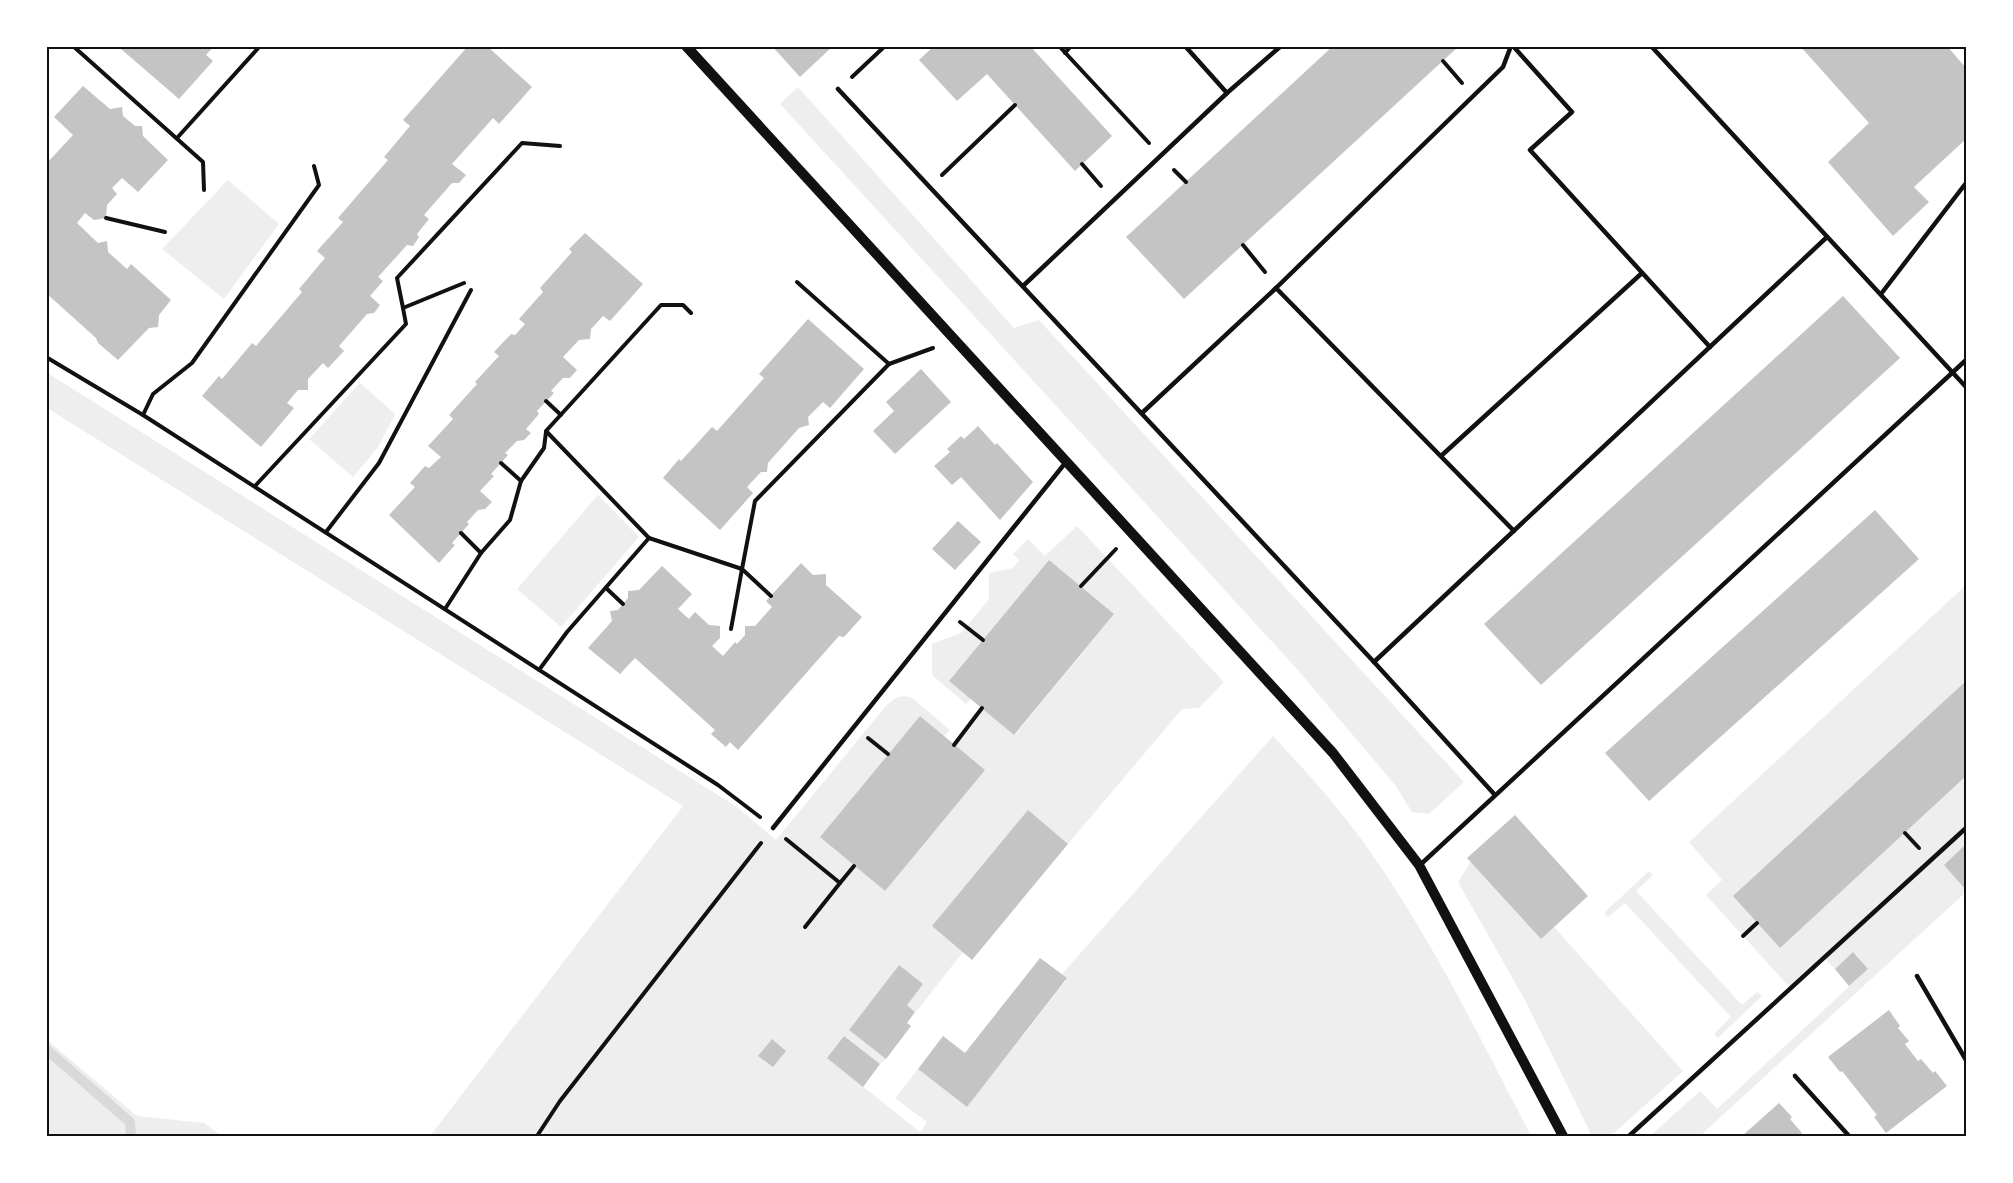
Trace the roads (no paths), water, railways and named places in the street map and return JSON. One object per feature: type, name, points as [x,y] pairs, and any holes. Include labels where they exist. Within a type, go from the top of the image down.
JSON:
[{"type":"street","points":[[686,46],[1333,753],[1419,865],[1563,1137]]},
{"type":"lane","points":[[1185,46],[1227,93]]},
{"type":"lane","points":[[1023,286],[1227,93],[1281,46]]},
{"type":"lane","points":[[1142,413],[1276,288],[1474,96],[1503,67],[1512,46],[1572,112],[1530,150],[1710,347]]},
{"type":"lane","points":[[1651,46],[1966,387]]},
{"type":"lane","points":[[838,89],[1374,662],[1495,795]]},
{"type":"lane","points":[[1881,294],[1966,183]]},
{"type":"lane","points":[[1374,662],[1827,237]]},
{"type":"lane","points":[[1441,456],[1642,273]]},
{"type":"lane","points":[[1276,288],[1514,531]]},
{"type":"lane","points":[[1419,865],[1966,360]]},
{"type":"lane","points":[[773,828],[1066,462]]},
{"type":"lane","points":[[1629,1137],[1966,828]]},
{"type":"lane","points":[[1917,976],[1966,1060]]},
{"type":"lane","points":[[1795,1076],[1849,1137]]},
{"type":"waterway","points":[[46,1049],[130,1122],[131,1136]]}]
